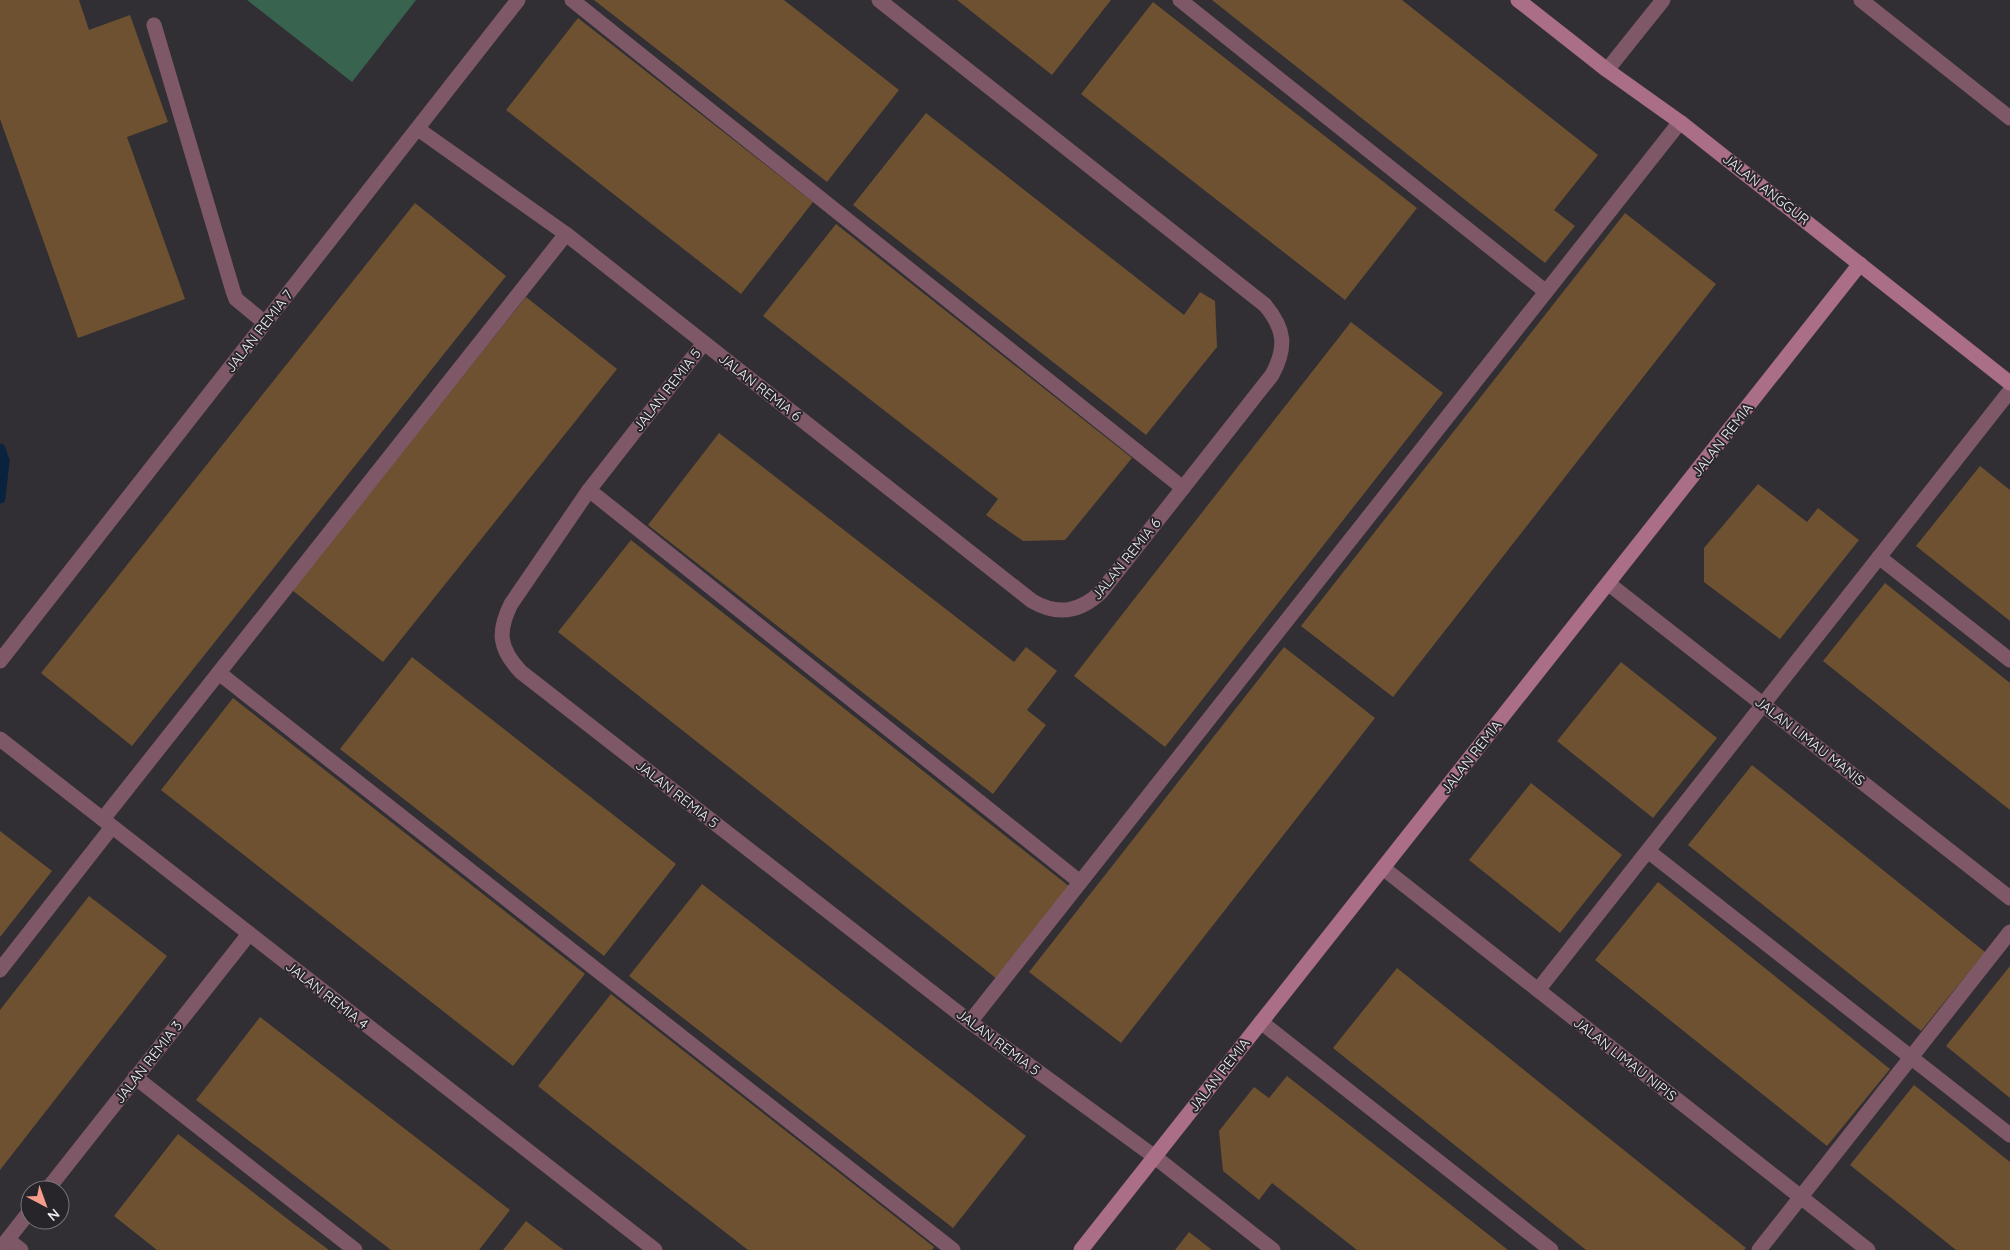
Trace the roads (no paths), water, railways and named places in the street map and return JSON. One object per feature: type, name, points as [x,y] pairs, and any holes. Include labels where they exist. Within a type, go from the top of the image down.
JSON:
[{"type":"street","name":"JALAN REMIA 7","points":[[0,661],[518,0]]},
{"type":"street","points":[[572,0],[1183,488]]},
{"type":"street","name":"JALAN REMIA 6","points":[[418,129],[566,234],[1032,601],[1045,609],[1060,612],[1076,609],[1090,603],[1101,592],[1272,375],[1280,361],[1283,346],[1281,330],[1275,316],[1264,305],[879,0]]},
{"type":"street","points":[[1180,0],[1545,291]]},
{"type":"street","name":"JALAN ANGGUR","points":[[1518,0],[1607,70],[1680,122],[2010,383]]},
{"type":"street","points":[[1607,70],[1663,0]]},
{"type":"street","points":[[1861,0],[2010,118]]},
{"type":"street","points":[[154,25],[233,291],[236,299],[265,324]]},
{"type":"street","points":[[970,1022],[1680,122]]},
{"type":"street","points":[[0,970],[219,673],[566,234]]},
{"type":"street","name":"JALAN REMIA","points":[[1081,1250],[1860,264]]},
{"type":"street","name":"JALAN REMIA 5","points":[[704,343],[589,490],[511,604],[504,618],[501,632],[503,648],[510,661],[536,685],[970,1022],[1155,1157],[1273,1250]]},
{"type":"street","points":[[1538,990],[2010,391]]},
{"type":"street","points":[[589,490],[1080,882]]},
{"type":"street","points":[[1879,557],[2010,660]]},
{"type":"street","name":"JALAN LIMAU MANIS","points":[[1609,584],[2010,898]]},
{"type":"street","points":[[219,673],[953,1250]]},
{"type":"street","name":"JALAN REMIA 4","points":[[0,739],[655,1250]]},
{"type":"street","points":[[1648,851],[2010,1135]]},
{"type":"street","name":"JALAN LIMAU NIPIS","points":[[1383,868],[1868,1250]]},
{"type":"street","points":[[1759,1250],[2010,932]]},
{"type":"street","name":"JALAN REMIA 3","points":[[54,1180],[249,934]]},
{"type":"street","points":[[1261,1022],[1551,1250]]},
{"type":"street","points":[[135,1077],[355,1250]]},
{"type":"street","points":[[20,1224],[4,1244],[21,1250]]},
{"type":"waterway","points":[[0,449],[4,461],[0,498]]}]
